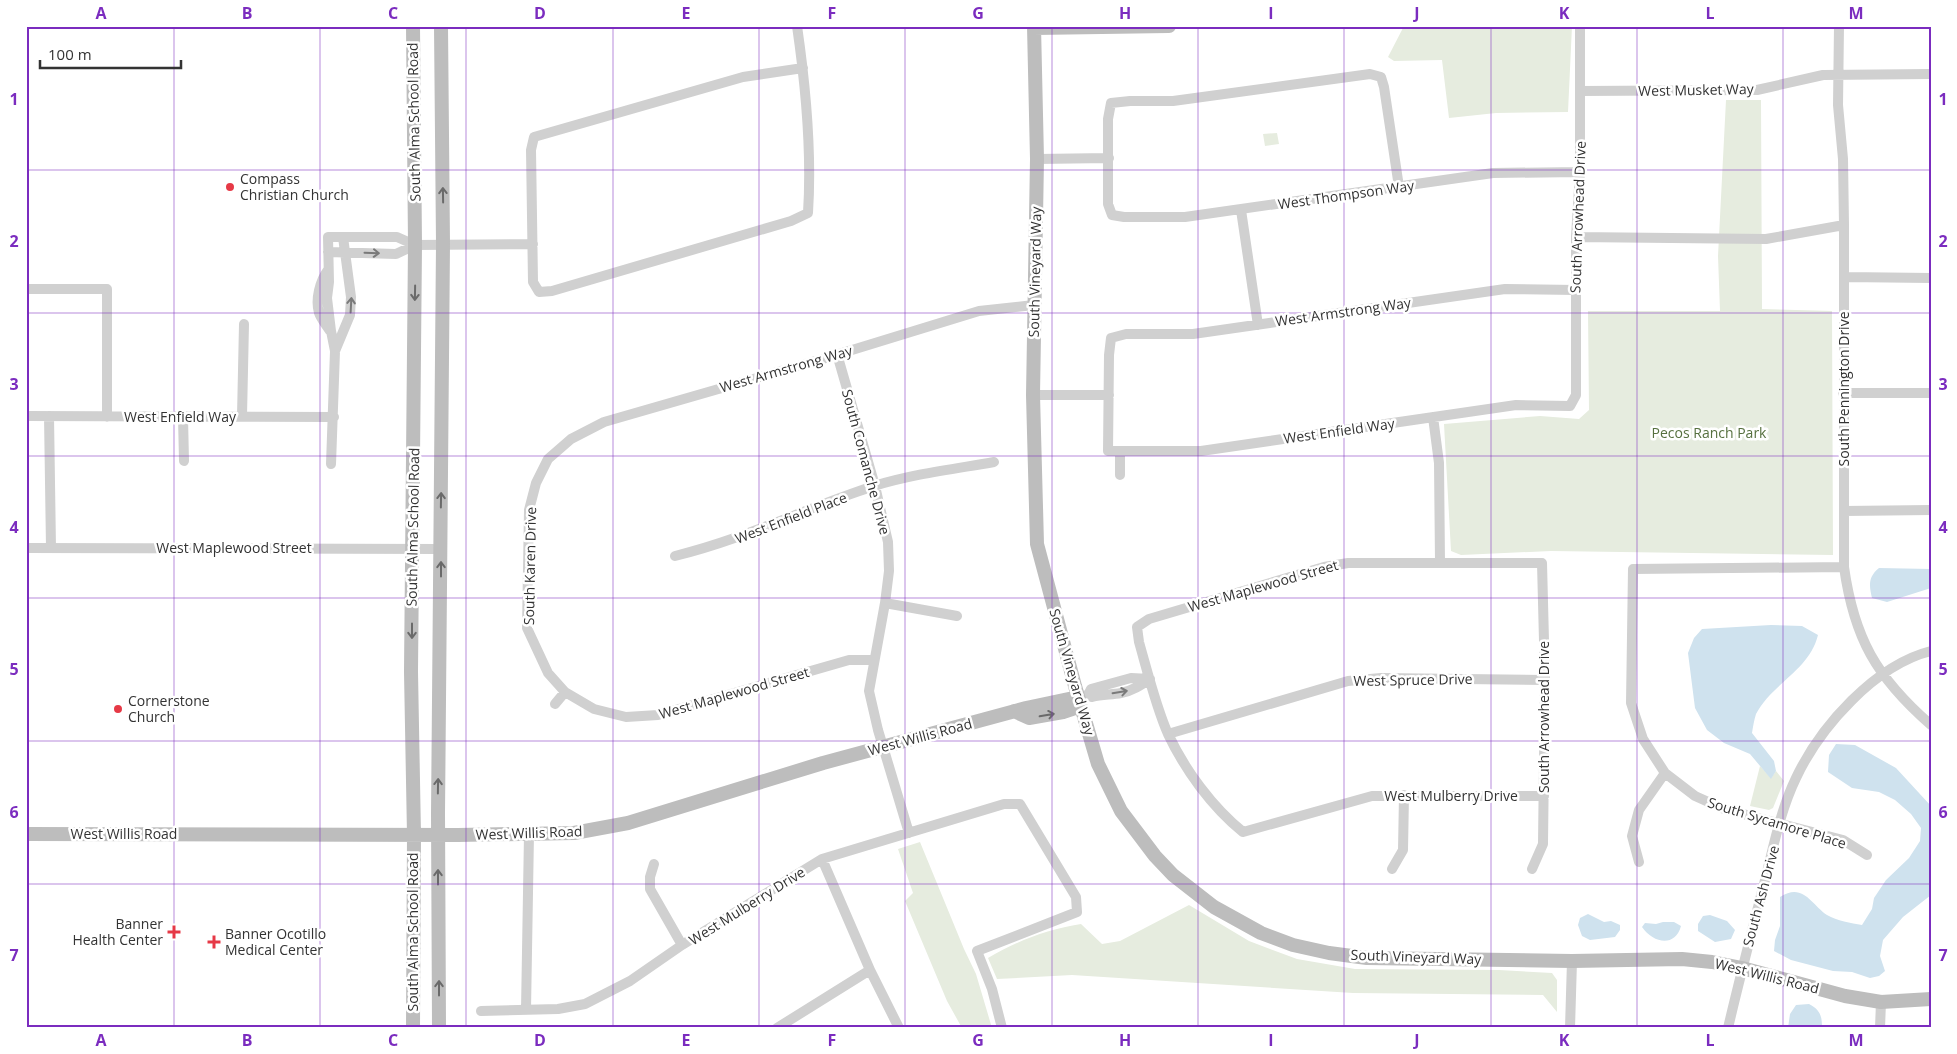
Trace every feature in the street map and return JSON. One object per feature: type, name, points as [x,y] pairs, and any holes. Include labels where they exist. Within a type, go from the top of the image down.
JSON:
[{"type":"street","name":"South Alma School Road","points":[[413,26],[415,245],[411,672],[414,835],[413,1028]]},
{"type":"street","name":"South Alma School Road","points":[[439,1028],[438,835],[443,244],[441,26]]},
{"type":"street","points":[[797,26],[803,68],[807,122],[808,213],[791,221],[561,289],[539,292],[533,282],[531,150],[534,137],[743,77],[803,68]]},
{"type":"street","points":[[1034,27],[1169,26]]},
{"type":"street","name":"South Arrowhead Drive","points":[[1570,406],[1576,395],[1576,237],[1580,172],[1580,26]]},
{"type":"street","name":"South Pennington Drive","points":[[1838,26],[1838,105],[1843,159],[1845,277],[1843,393],[1844,567],[1849,600],[1867,649],[1882,674],[1915,711],[1931,724]]},
{"type":"street","name":"South Vineyard Way","points":[[1034,27],[1037,159],[1033,395],[1037,544],[1082,699],[1098,764],[1121,811],[1154,856],[1173,875],[1202,898],[1214,907],[1261,933],[1293,945],[1329,953],[1367,958],[1572,961]]},
{"type":"street","points":[[1037,159],[1109,158],[1108,119],[1112,103],[1173,101],[1370,74],[1381,77],[1399,187]]},
{"type":"street","name":"West Musket Way","points":[[1580,91],[1758,90],[1823,75],[1931,74]]},
{"type":"street","name":"West Thompson Way","points":[[1109,158],[1108,204],[1112,214],[1124,217],[1186,217],[1493,173],[1580,172]]},
{"type":"street","points":[[1241,210],[1258,325]]},
{"type":"street","points":[[1576,237],[1766,239],[1844,225]]},
{"type":"street","points":[[335,351],[350,315],[351,297],[343,236]]},
{"type":"street","points":[[332,464],[335,351],[327,298],[329,282],[328,237],[397,237],[415,245]]},
{"type":"street","points":[[328,252],[396,254],[415,245],[533,244]]},
{"type":"street","points":[[1845,277],[1931,278]]},
{"type":"street","points":[[26,289],[107,289],[107,417]]},
{"type":"street","name":"West Armstrong Way","points":[[1109,395],[1111,338],[1126,334],[1193,334],[1505,289],[1576,290]]},
{"type":"street","name":"West Armstrong Way","points":[[548,459],[571,439],[604,422],[979,311],[1034,305]]},
{"type":"street","points":[[242,416],[244,324]]},
{"type":"street","name":"South Comanche Drive","points":[[836,354],[888,542],[889,572],[869,690],[909,833]]},
{"type":"street","points":[[1843,393],[1931,393]]},
{"type":"street","points":[[1033,395],[1109,395]]},
{"type":"street","name":"West Enfield Way","points":[[1109,395],[1108,451],[1201,450],[1516,405],[1570,406]]},
{"type":"street","name":"West Enfield Way","points":[[26,416],[334,417]]},
{"type":"street","points":[[49,416],[51,548]]},
{"type":"street","points":[[183,417],[184,462]]},
{"type":"street","points":[[1433,417],[1439,464],[1440,562]]},
{"type":"street","points":[[1120,451],[1120,474]]},
{"type":"street","name":"South Karen Drive","points":[[548,459],[536,483],[528,510],[527,628],[548,673],[565,692],[594,709]]},
{"type":"street","name":"West Enfield Place","points":[[676,556],[741,537],[817,506],[874,486],[922,474],[994,462]]},
{"type":"street","points":[[1844,511],[1931,510]]},
{"type":"street","name":"West Maplewood Street","points":[[26,548],[441,549]]},
{"type":"street","name":"West Maplewood Street","points":[[1150,679],[1138,642],[1137,627],[1149,619],[1324,567],[1348,562],[1542,563]]},
{"type":"street","name":"South Arrowhead Drive","points":[[1532,869],[1543,844],[1544,680],[1542,563]]},
{"type":"street","name":"South Sycamore Place","points":[[1844,567],[1633,569],[1631,703],[1643,739],[1665,773],[1695,796],[1724,809],[1843,840],[1867,856]]},
{"type":"street","points":[[885,603],[957,616]]},
{"type":"street","name":"South Ash Drive","points":[[1728,1028],[1780,823],[1796,778],[1819,739],[1842,709],[1882,674],[1920,654],[1931,651]]},
{"type":"street","name":"West Maplewood Street","points":[[594,709],[626,717],[658,715],[849,660],[873,660]]},
{"type":"street","name":"West Willis Road","points":[[26,834],[438,835],[574,833],[628,823],[760,782],[1014,711],[1029,718],[1063,712],[1082,699],[1091,689],[1131,678],[1150,679]]},
{"type":"street","name":"West Spruce Drive","points":[[1168,734],[1348,681],[1381,678],[1544,680]]},
{"type":"street","points":[[1150,679],[1168,734]]},
{"type":"street","points":[[555,704],[565,692]]},
{"type":"street","name":"West Mulberry Drive","points":[[1168,734],[1196,782],[1233,824],[1243,832],[1372,796],[1544,796]]},
{"type":"street","points":[[1639,862],[1632,836],[1639,810],[1665,773]]},
{"type":"street","points":[[1392,869],[1402,850],[1404,795]]},
{"type":"street","name":"West Mulberry Drive","points":[[481,1011],[558,1009],[586,1004],[630,981],[682,945],[822,859],[1004,804],[1020,804],[1076,897],[1077,912],[977,951],[992,989],[1002,1028]]},
{"type":"street","points":[[526,1010],[528,834]]},
{"type":"street","points":[[822,859],[870,970],[898,1028]]},
{"type":"street","points":[[654,864],[650,878],[650,889],[682,945]]},
{"type":"street","name":"West Willis Road","points":[[1572,961],[1682,959],[1712,962],[1742,968],[1845,996],[1882,1002],[1931,999]]},
{"type":"street","points":[[1570,1028],[1572,961]]},
{"type":"street","points":[[777,1028],[870,970]]},
{"type":"street","points":[[1880,1028],[1882,1002]]},
{"type":"green space","points":[[1404,26],[1572,26],[1568,112],[1496,113],[1449,118],[1442,60],[1394,61],[1388,57]]},
{"type":"green space","name":"Pecos Ranch Park","points":[[1726,100],[1761,100],[1762,309],[1832,311],[1833,555],[1551,551],[1461,555],[1451,551],[1444,424],[1540,416],[1579,419],[1589,410],[1588,311],[1720,311],[1718,256]]},
{"type":"green space","points":[[1277,133],[1279,144],[1265,146],[1263,134]]},
{"type":"green space","points":[[1760,766],[1771,778],[1776,771],[1784,781],[1773,808],[1769,810],[1750,806]]},
{"type":"green space","points":[[920,842],[976,974],[992,1028],[962,1028],[947,1001],[905,901],[913,893],[898,849]]},
{"type":"green space","points":[[1189,905],[1249,941],[1297,959],[1355,969],[1499,970],[1552,973],[1557,980],[1557,1012],[1543,995],[1353,993],[1072,975],[997,979],[988,958],[1033,936],[1081,924],[1102,944],[1120,941]]},
{"type":"water","points":[[1879,568],[1931,569],[1931,588],[1887,602],[1872,598],[1870,582]]},
{"type":"water","points":[[1771,625],[1802,626],[1818,635],[1807,658],[1771,694],[1756,714],[1752,733],[1774,761],[1776,771],[1771,779],[1750,754],[1724,743],[1707,730],[1695,708],[1688,653],[1694,638],[1702,629]]},
{"type":"water","points":[[1836,744],[1855,745],[1896,768],[1931,806],[1931,895],[1903,917],[1883,940],[1880,956],[1885,971],[1879,976],[1870,978],[1852,972],[1833,971],[1791,960],[1774,951],[1775,940],[1780,926],[1780,897],[1788,893],[1801,893],[1827,915],[1862,925],[1872,909],[1874,898],[1886,880],[1909,858],[1920,841],[1921,828],[1911,814],[1895,800],[1879,792],[1852,788],[1828,772],[1829,755]]},
{"type":"water","points":[[1588,914],[1604,922],[1611,921],[1620,925],[1620,930],[1615,937],[1590,940],[1582,936],[1578,925],[1580,918]]},
{"type":"water","points":[[1710,915],[1727,921],[1735,930],[1731,939],[1715,942],[1698,931],[1698,924],[1703,916]]},
{"type":"water","points":[[1674,922],[1681,926],[1674,938],[1663,941],[1658,940],[1642,927],[1645,923],[1656,924]]},
{"type":"water","points":[[1809,1004],[1820,1013],[1822,1028],[1788,1028],[1790,1014],[1796,1005]]},
{"type":"place","name":"Compass Christian Church","points":[[230,187]]},
{"type":"place","name":"Cornerstone Church","points":[[118,709]]},
{"type":"place","name":"Banner Health Center","points":[[174,932]]},
{"type":"place","name":"Banner Ocotillo Medical Center","points":[[214,942]]}]
